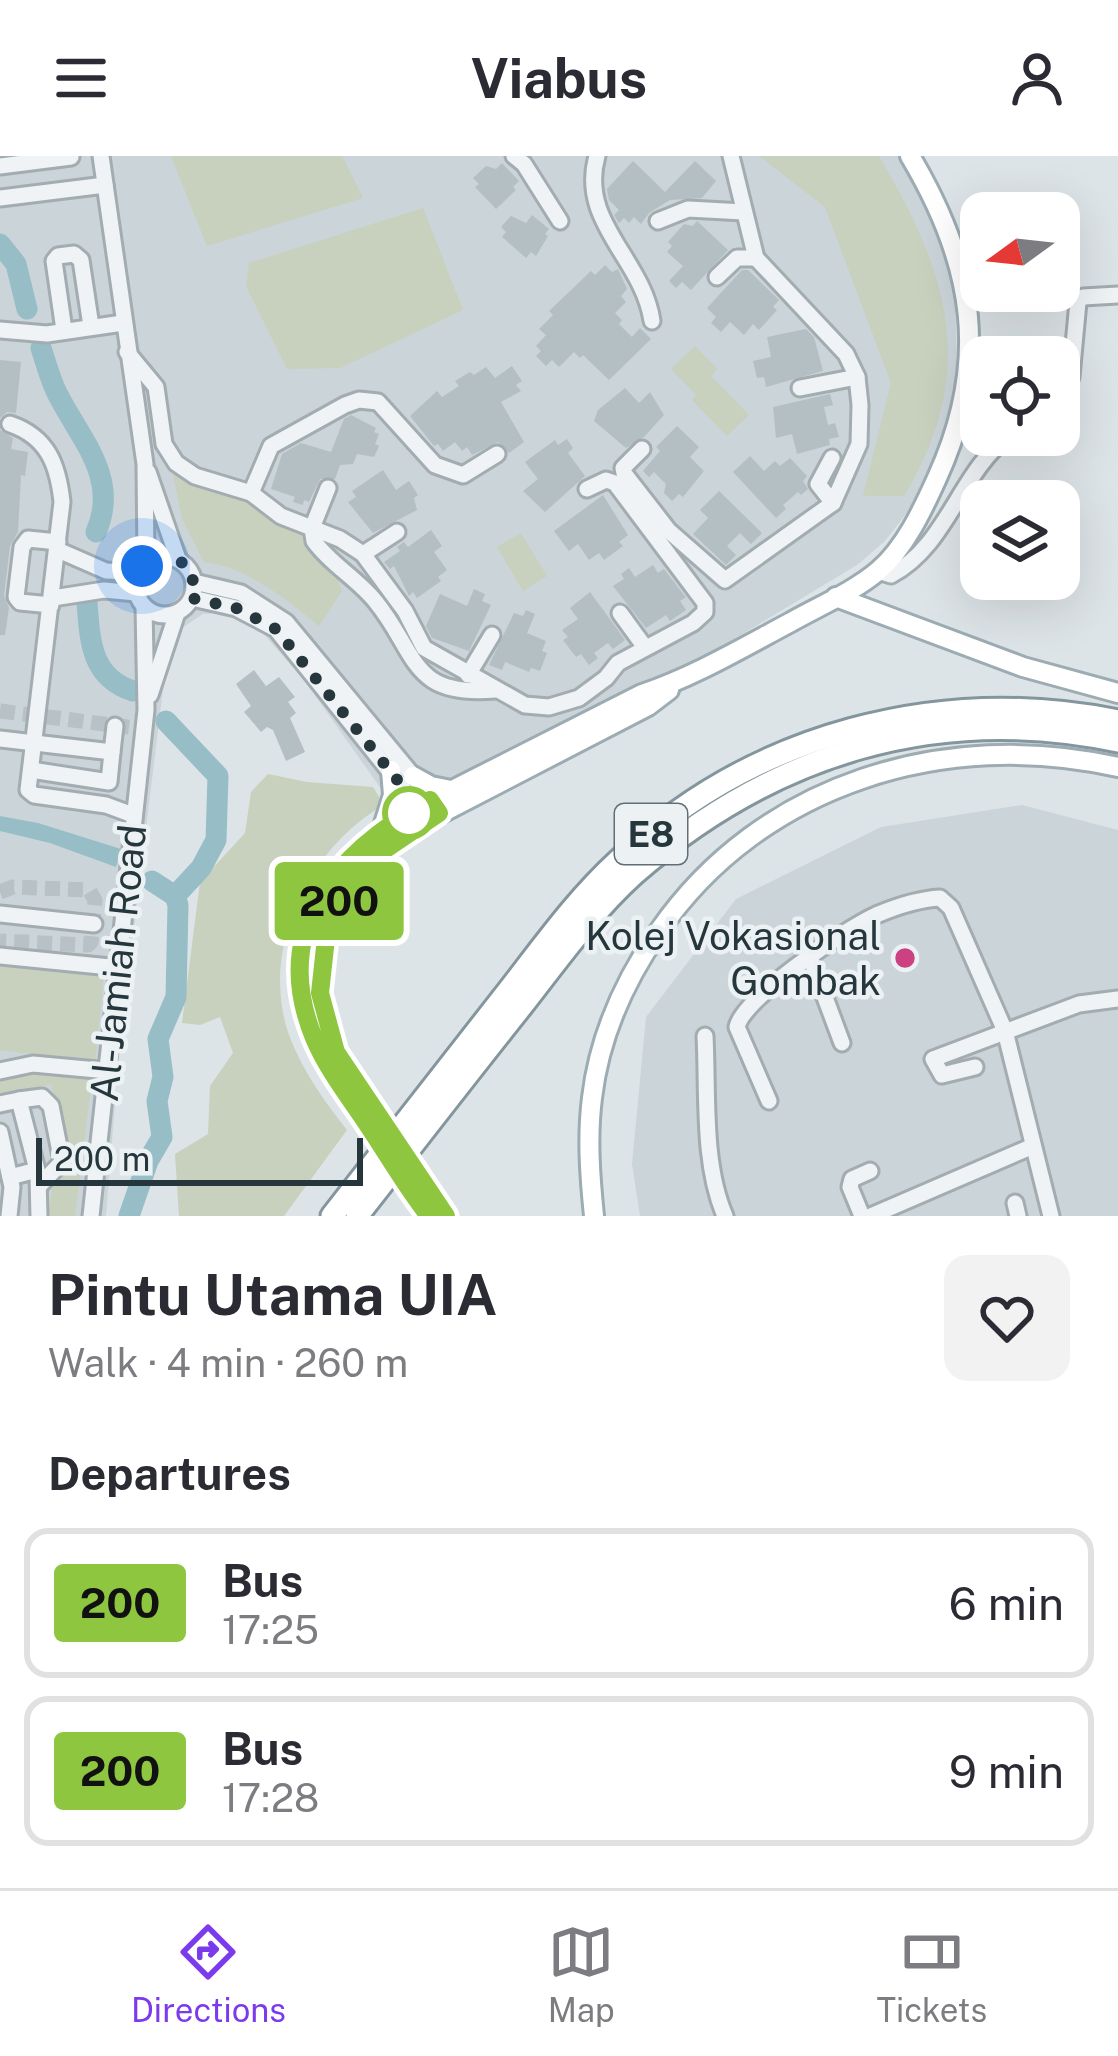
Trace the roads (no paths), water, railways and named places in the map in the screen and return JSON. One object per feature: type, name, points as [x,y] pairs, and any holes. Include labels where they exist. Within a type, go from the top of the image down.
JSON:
[{"type":"highway","name":"E8","points":[[332,1216],[570,912],[619,859],[723,782],[804,742],[867,724],[967,707],[1060,709],[1118,721]]},
{"type":"highway","name":"E8","points":[[357,1216],[583,928],[632,876],[700,822],[751,790],[812,762],[876,742],[972,728],[1059,729],[1118,741]]},
{"type":"main road","points":[[434,1211],[316,1042],[304,1003],[301,966],[306,935],[324,888],[346,859],[429,810],[648,706],[680,682],[877,572],[925,504],[957,434],[969,381],[968,304],[960,267],[932,191],[910,156]]},
{"type":"main road","points":[[877,572],[883,612]]},
{"type":"main road","points":[[836,597],[1023,667],[1118,693]]},
{"type":"main road","points":[[429,810],[451,790],[643,694],[680,682]]},
{"type":"main road","points":[[594,1216],[589,1157],[592,1095],[619,997],[682,897],[725,853],[794,806],[893,769],[950,758],[1030,754],[1118,767]]},
{"type":"main road","points":[[387,837],[394,795],[391,770]]},
{"type":"main road","points":[[413,776],[451,790]]},
{"type":"street","points":[[0,166],[71,156],[77,188]]},
{"type":"street","name":"Al-Jamiah Road","points":[[91,1216],[146,710],[140,600],[145,464],[101,156]]},
{"type":"street","points":[[597,156],[590,178],[594,205],[608,234],[636,270],[649,299],[652,321]]},
{"type":"street","points":[[642,449],[623,468],[624,473],[669,531],[719,579],[730,579],[833,503],[859,444],[856,377],[846,354],[756,258],[731,156]]},
{"type":"street","points":[[523,159],[560,221]]},
{"type":"street","points":[[0,198],[105,185]]},
{"type":"street","points":[[658,221],[688,209],[744,212]]},
{"type":"street","points":[[64,330],[54,261],[63,255],[74,254],[81,260],[91,326]]},
{"type":"street","points":[[717,277],[737,258],[756,258]]},
{"type":"street","points":[[1075,336],[1078,302],[1083,297],[1118,295]]},
{"type":"street","points":[[0,330],[47,334],[123,322]]},
{"type":"street","points":[[127,352],[156,387],[169,454],[195,476],[251,493],[281,516],[363,554],[405,611],[424,648],[525,705],[550,707],[579,698],[644,646],[705,613],[705,603],[615,483],[606,480],[587,489]]},
{"type":"street","points":[[800,388],[856,377]]},
{"type":"street","points":[[134,388],[142,383],[156,387]]},
{"type":"street","points":[[251,493],[271,446],[359,400],[378,402],[435,465],[463,475],[497,454]]},
{"type":"street","points":[[10,424],[41,440],[56,465],[62,502],[30,794],[106,805],[133,814]]},
{"type":"street","points":[[877,572],[891,575],[919,553],[948,518],[984,456]]},
{"type":"street","points":[[832,458],[818,484],[833,503]]},
{"type":"street","name":"Al-Jamiah Road","points":[[145,464],[178,559],[188,566],[193,591],[177,613],[146,710]]},
{"type":"street","points":[[328,488],[312,528],[321,551],[378,604],[418,669],[460,693],[495,691]]},
{"type":"street","points":[[363,554],[397,532]]},
{"type":"street","points":[[177,613],[160,615],[140,600],[104,590],[52,601],[20,602],[16,597],[22,547],[28,539],[58,546],[106,571],[142,567],[162,556],[178,559]]},
{"type":"street","points":[[104,590],[106,571]]},
{"type":"street","points":[[193,591],[241,593],[274,612],[297,633],[391,770],[429,810]]},
{"type":"street","points":[[620,613],[644,646]]},
{"type":"street","points":[[468,675],[492,635]]},
{"type":"street","points":[[331,685],[413,776],[429,810]]},
{"type":"street","points":[[106,805],[115,726]]},
{"type":"street","points":[[0,739],[112,752]]},
{"type":"street","points":[[31,770],[109,782]]},
{"type":"street","points":[[769,1101],[737,1027],[739,1018],[810,957],[877,915],[940,898],[951,908],[1005,1030],[1051,1216]]},
{"type":"street","points":[[0,914],[94,924]]},
{"type":"street","points":[[0,956],[120,968]]},
{"type":"street","points":[[810,957],[842,1043]]},
{"type":"street","points":[[975,1067],[943,1075],[933,1059],[1079,1004],[1118,999]]},
{"type":"street","points":[[705,1036],[716,1186],[725,1216]]},
{"type":"street","points":[[0,1071],[33,1064],[108,1071]]},
{"type":"street","points":[[0,1104],[46,1099],[62,1162],[38,1178],[10,1177]]},
{"type":"street","points":[[19,1100],[38,1178],[39,1216]]},
{"type":"street","points":[[0,1132],[10,1177],[9,1216]]},
{"type":"street","points":[[870,1171],[852,1179],[850,1187],[867,1216],[1033,1146]]},
{"type":"street","points":[[923,1193],[925,1216]]},
{"type":"water","points":[[0,816],[121,849],[116,867],[0,831]]},
{"type":"waterway","points":[[0,244],[16,264],[27,309]]},
{"type":"waterway","points":[[41,348],[55,388],[100,476],[102,512],[96,532]]},
{"type":"waterway","points":[[87,602],[95,656],[109,677],[133,691]]},
{"type":"waterway","points":[[129,1216],[148,1161],[162,1137],[158,1039],[176,997],[175,896],[201,868],[216,840],[218,776],[166,721]]},
{"type":"waterway","points":[[152,881],[175,896]]},
{"type":"tunnel","points":[[0,711],[144,729]]},
{"type":"tunnel","points":[[0,892],[13,887],[89,890],[95,900],[88,945],[0,941]]},
{"type":"place","name":"Kolej Vokasional Gombak","points":[[905,958]]}]
